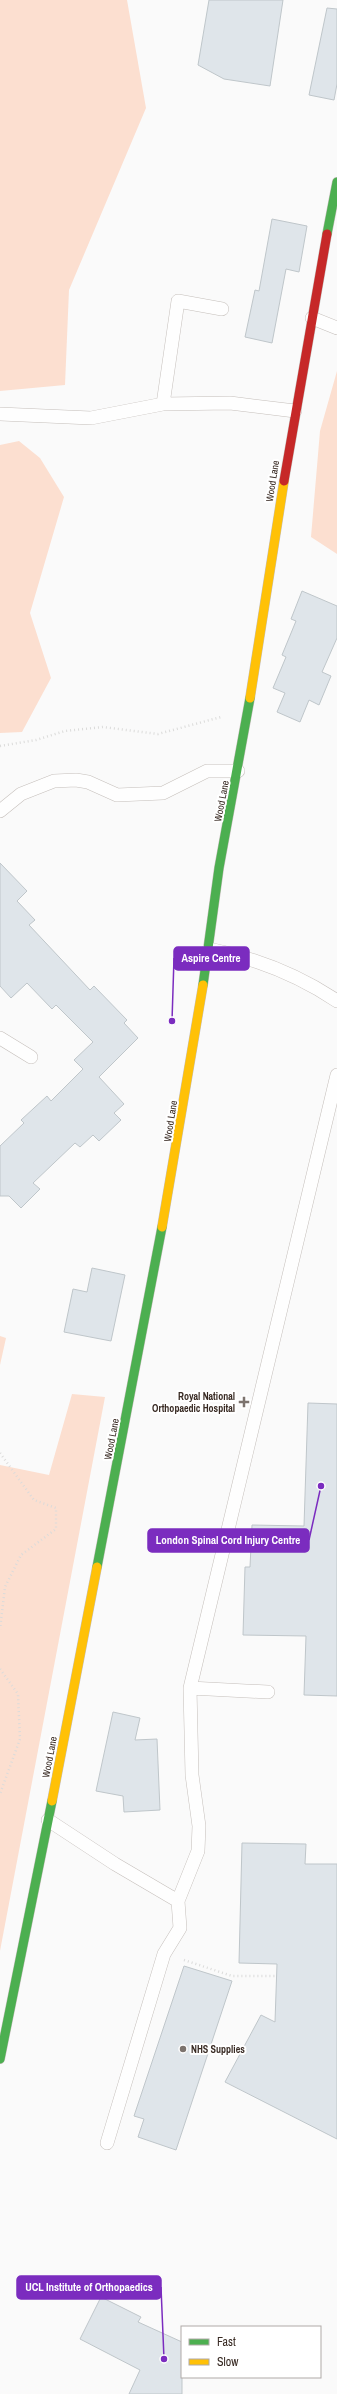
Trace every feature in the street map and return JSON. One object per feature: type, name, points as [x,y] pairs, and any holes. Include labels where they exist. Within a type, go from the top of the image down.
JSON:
[{"type":"street","name":"Wood Lane","points":[[0,2059],[48,1820],[168,1197],[209,949],[219,868],[238,771],[245,714],[295,411],[337,182]]},
{"type":"lane","points":[[163,404],[178,301],[222,308]]},
{"type":"lane","points":[[312,318],[337,328]]},
{"type":"lane","points":[[0,414],[91,418],[163,404],[230,403],[295,411]]},
{"type":"lane","points":[[0,812],[21,794],[54,781],[76,780],[88,782],[117,796],[163,793],[207,771],[238,771]]},
{"type":"lane","points":[[209,949],[284,971],[315,986],[337,1001]]},
{"type":"lane","points":[[0,1038],[31,1057]]},
{"type":"lane","points":[[107,2143],[164,1954],[180,1928],[178,1901],[198,1851],[199,1826],[192,1775],[190,1688],[337,1075]]},
{"type":"lane","points":[[190,1688],[268,1692]]},
{"type":"lane","points":[[48,1820],[115,1864],[178,1901]]},
{"type":"path","points":[[0,746],[36,740],[65,731],[103,727],[158,734],[197,724],[212,717],[245,714]]},
{"type":"path","points":[[0,1453],[34,1500],[56,1508],[56,1529],[21,1555],[5,1587],[0,1629]]},
{"type":"path","points":[[0,1669],[18,1694],[20,1739],[0,1794]]},
{"type":"path","points":[[164,1954],[232,1976],[277,1976]]},
{"type":"shaded area","points":[[0,0],[127,0],[146,108],[69,290],[65,385],[0,391]]},
{"type":"shaded area","points":[[337,371],[337,554],[311,537],[320,431]]},
{"type":"shaded area","points":[[19,441],[40,458],[64,497],[30,613],[51,678],[22,732],[0,733],[0,445]]},
{"type":"shaded area","points":[[0,1336],[6,1338],[0,1365]]},
{"type":"shaded area","points":[[72,1394],[105,1397],[0,1951],[0,1465],[49,1475]]},
{"type":"building","points":[[209,0],[283,0],[270,86],[224,79],[198,65]]},
{"type":"building","points":[[327,8],[337,9],[337,84],[334,100],[309,95]]},
{"type":"building","points":[[272,219],[307,226],[299,272],[286,269],[272,343],[245,337],[255,290],[259,291]]},
{"type":"building","points":[[302,591],[337,606],[337,638],[322,672],[331,676],[319,705],[309,700],[300,722],[277,712],[285,693],[273,688],[286,657],[282,655],[296,621],[291,619]]},
{"type":"building","points":[[0,863],[27,891],[17,901],[35,920],[29,925],[90,990],[94,986],[127,1020],[124,1023],[138,1038],[99,1077],[124,1104],[114,1113],[121,1120],[99,1141],[93,1135],[80,1147],[75,1143],[33,1183],[40,1189],[21,1208],[9,1196],[0,1196],[0,1146],[24,1123],[21,1120],[47,1096],[51,1101],[83,1069],[74,1060],[93,1042],[56,1005],[52,1009],[27,983],[11,998],[0,986]]},
{"type":"building","points":[[92,1268],[125,1275],[111,1341],[64,1332],[73,1289],[87,1292]]},
{"type":"building","points":[[308,1403],[337,1404],[337,1696],[304,1695],[306,1636],[243,1635],[245,1567],[250,1567],[252,1525],[304,1526]]},
{"type":"building","points":[[113,1712],[140,1718],[135,1740],[157,1739],[160,1810],[124,1812],[123,1796],[96,1791]]},
{"type":"building","points":[[242,1843],[306,1844],[305,1864],[337,1864],[337,2139],[225,2082],[261,2015],[275,2022],[277,1964],[239,1963]]},
{"type":"building","name":"NHS Supplies","points":[[184,1966],[232,1981],[176,2150],[138,2137],[144,2119],[134,2116]]},
{"type":"building","points":[[101,2297],[141,2317],[138,2322],[181,2342],[182,2394],[129,2394],[140,2370],[80,2339]]},
{"type":"traffic: fast","points":[[327,234],[337,182]]},
{"type":"traffic: fast","points":[[203,985],[219,868],[250,698]]},
{"type":"traffic: fast","points":[[97,1567],[162,1227]]},
{"type":"traffic: fast","points":[[0,2059],[52,1801]]},
{"type":"traffic: slow","points":[[250,698],[284,481]]},
{"type":"traffic: slow","points":[[162,1227],[203,985]]},
{"type":"traffic: slow","points":[[52,1801],[97,1567]]},
{"type":"traffic: jam","points":[[284,481],[327,234]]},
{"type":"place","name":"Aspire Centre","points":[[172,1021]]},
{"type":"place","name":"Royal National Orthopaedic Hospital","points":[[244,1402]]},
{"type":"place","name":"London Spinal Cord Injury Centre","points":[[321,1486]]},
{"type":"place","name":"NHS Supplies","points":[[183,2049]]},
{"type":"place","name":"UCL Institute of Orthopaedics","points":[[164,2359]]}]
